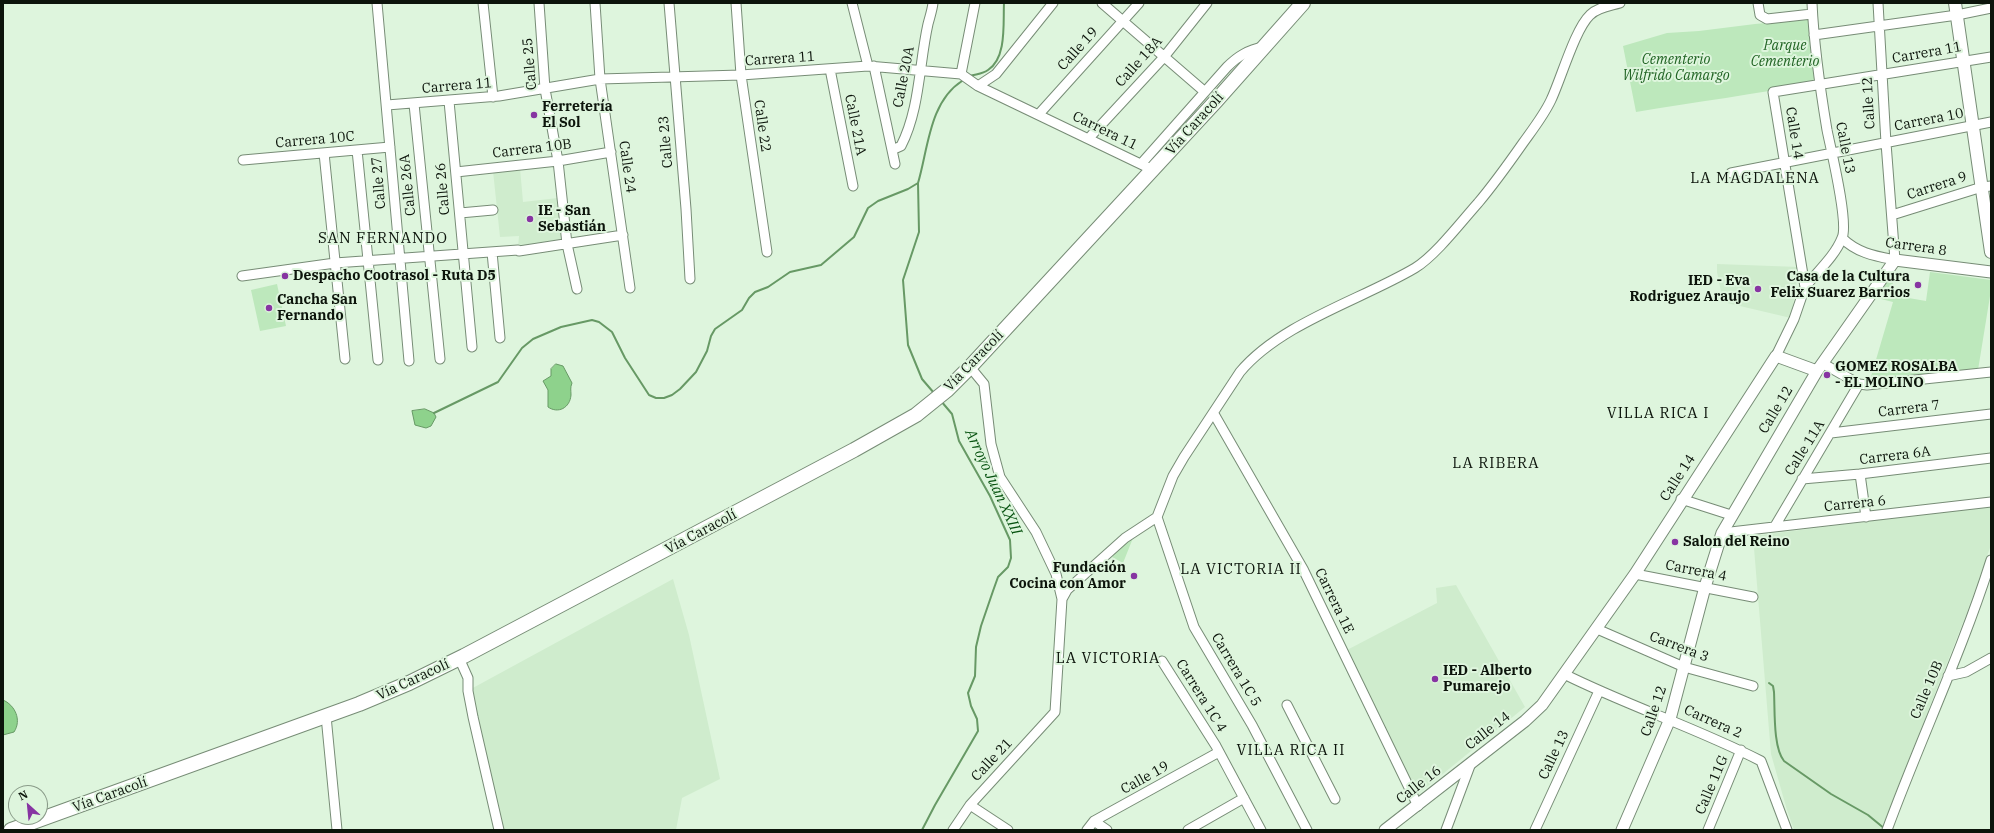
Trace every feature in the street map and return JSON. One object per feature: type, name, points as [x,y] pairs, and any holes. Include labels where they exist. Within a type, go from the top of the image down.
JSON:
[{"type":"main road","name":"Vía Caracolí","points":[[11,830],[326,716],[409,683],[854,450],[916,414],[938,397],[970,367],[1147,167],[1265,46],[1303,3]]},
{"type":"main road","points":[[1956,9],[1972,125],[1987,186],[1991,252]]},
{"type":"street","name":"Calle 27","points":[[377,3],[409,361]]},
{"type":"street","points":[[483,3],[494,97]]},
{"type":"street","name":"Calle 25","points":[[539,3],[545,89],[558,161],[567,244],[577,289]]},
{"type":"street","name":"Calle 24","points":[[595,3],[600,79],[630,288]]},
{"type":"street","name":"Calle 23","points":[[669,3],[686,210],[690,279]]},
{"type":"street","name":"Calle 22","points":[[736,3],[741,75],[767,252]]},
{"type":"street","points":[[852,3],[871,66],[895,164]]},
{"type":"street","name":"Calle 20A","points":[[892,150],[901,146],[908,134],[922,70],[928,22],[932,15],[933,3]]},
{"type":"street","points":[[964,77],[975,3]]},
{"type":"street","points":[[978,86],[996,74],[1053,3]]},
{"type":"street","points":[[1102,3],[1205,92]]},
{"type":"street","name":"Calle 19","points":[[1039,114],[1139,3]]},
{"type":"street","name":"Calle 18A","points":[[1089,138],[1164,57],[1207,3]]},
{"type":"street","points":[[1062,599],[1067,590],[1125,538],[1157,517],[1173,476],[1197,436],[1214,414],[1240,372],[1251,359],[1317,316],[1416,267],[1431,255],[1482,197],[1539,121],[1551,101],[1582,26],[1590,15],[1602,8],[1620,3]]},
{"type":"street","points":[[1758,3],[1760,15],[1766,18],[1812,14]]},
{"type":"street","name":"Calle 13","points":[[1812,3],[1820,85],[1839,194],[1843,228],[1842,238]]},
{"type":"street","name":"Calle 12","points":[[1622,830],[1670,718],[1705,587],[1722,533],[1731,515],[1819,367],[1895,260],[1886,143],[1878,3]]},
{"type":"street","points":[[1814,35],[1880,26],[1956,9],[1991,8]]},
{"type":"street","points":[[1147,167],[1226,67],[1239,56],[1252,49],[1265,46]]},
{"type":"street","name":"Carrera 11","points":[[1773,92],[1991,57]]},
{"type":"street","name":"Carrera 11","points":[[387,105],[494,97],[600,79],[741,75],[871,66],[922,70],[964,77],[978,86],[1147,167]]},
{"type":"street","name":"Calle 21A","points":[[830,69],[853,186]]},
{"type":"street","name":"Calle 14","points":[[1446,830],[1471,763],[1525,721],[1542,705],[1597,629],[1634,574],[1776,356],[1794,319],[1805,287],[1773,92]]},
{"type":"street","name":"Calle 26","points":[[449,101],[460,213],[462,254],[472,348]]},
{"type":"street","name":"Calle 26A","points":[[414,104],[440,359]]},
{"type":"street","name":"Carrera 10","points":[[1731,173],[1991,122]]},
{"type":"street","name":"Carrera 10C","points":[[243,160],[390,147]]},
{"type":"street","points":[[356,150],[378,360]]},
{"type":"street","name":"Carrera 10B","points":[[456,172],[558,161],[611,152]]},
{"type":"street","points":[[324,153],[345,359]]},
{"type":"street","name":"Carrera 9","points":[[1892,215],[1987,186]]},
{"type":"street","points":[[460,213],[494,210]]},
{"type":"street","points":[[242,276],[335,263],[519,251],[622,235]]},
{"type":"street","points":[[1805,287],[1829,258],[1842,238]]},
{"type":"street","name":"Carrera 8","points":[[1842,238],[1857,250],[1868,254],[1895,260],[1991,272]]},
{"type":"street","points":[[492,252],[500,338]]},
{"type":"street","points":[[1776,356],[1819,367],[1859,384],[1867,385],[1991,372]]},
{"type":"street","points":[[970,367],[984,384],[991,444],[1000,476],[1036,532],[1056,574],[1062,599]]},
{"type":"street","name":"Calle 11A","points":[[1774,526],[1859,384]]},
{"type":"street","name":"Carrera 1E","points":[[1214,414],[1303,569],[1418,806]]},
{"type":"street","name":"Carrera 7","points":[[1831,433],[1991,414]]},
{"type":"street","name":"Carrera 6A","points":[[1802,479],[1860,474],[1991,458]]},
{"type":"street","points":[[1860,474],[1866,517]]},
{"type":"street","points":[[1681,500],[1731,515]]},
{"type":"street","name":"Carrera 6","points":[[1722,533],[1991,502]]},
{"type":"street","name":"Carrera 1C 5","points":[[1157,517],[1194,627],[1252,725],[1307,830]]},
{"type":"street","name":"Calle 10B","points":[[1887,830],[1916,753],[1973,616],[1991,560]]},
{"type":"street","name":"Carrera 4","points":[[1634,574],[1753,596]]},
{"type":"street","name":"Calle 21","points":[[953,830],[970,805],[1055,712],[1062,599]]},
{"type":"street","name":"Carrera 3","points":[[1597,629],[1684,667],[1753,686]]},
{"type":"street","points":[[459,658],[468,678],[468,691],[473,717],[499,830]]},
{"type":"street","points":[[1948,676],[1966,672],[1991,658]]},
{"type":"street","name":"Carrera 1C 4","points":[[1162,661],[1219,752],[1261,830]]},
{"type":"street","name":"Carrera 2","points":[[1564,674],[1599,691],[1670,718],[1761,760],[1787,830]]},
{"type":"street","name":"Calle 13","points":[[1535,830],[1599,691]]},
{"type":"street","points":[[1287,705],[1335,799]]},
{"type":"street","points":[[326,716],[337,830]]},
{"type":"street","name":"Calle 11G","points":[[1708,830],[1742,750]]},
{"type":"street","name":"Calle 19","points":[[1087,830],[1094,820],[1129,803],[1219,752]]},
{"type":"street","name":"Calle 16","points":[[1385,830],[1418,806],[1471,763]]},
{"type":"street","points":[[1188,830],[1244,798]]},
{"type":"street","points":[[970,805],[1008,830]]},
{"type":"street","points":[[1094,820],[1107,830]]},
{"type":"shaded area","name":"IE - San Sebastián","points":[[520,168],[523,202],[558,198],[565,241],[518,248],[519,236],[500,237],[493,171]]},
{"type":"shaded area","name":"IED - Eva Rodriguez Araujo","points":[[1717,264],[1799,267],[1791,318],[1723,302],[1717,272]]},
{"type":"shaded area","points":[[556,364],[563,366],[572,383],[570,400],[566,406],[559,410],[548,407],[548,390],[543,381],[551,376],[551,369]]},
{"type":"shaded area","points":[[425,409],[434,413],[436,417],[431,426],[426,428],[415,425],[412,411]]},
{"type":"shaded area","points":[[1991,506],[1991,545],[1966,615],[1881,830],[1794,830],[1771,754],[1753,536]]},
{"type":"shaded area","points":[[673,579],[689,635],[720,779],[682,798],[676,830],[502,830],[471,689]]},
{"type":"shaded area","name":"IED - Alberto Pumarejo","points":[[1456,585],[1525,707],[1417,795],[1347,650],[1437,603],[1436,588]]},
{"type":"shaded area","points":[[3,700],[14,709],[17,723],[14,732],[3,735]]},
{"type":"green space","name":"Cementerio Wilfrido Camargo","points":[[1808,19],[1815,83],[1636,112],[1623,46],[1667,33]]},
{"type":"green space","points":[[1895,268],[1891,295],[1926,301],[1930,272],[1991,280],[1991,290],[1978,370],[1870,380],[1893,302],[1873,297]]},
{"type":"green space","name":"Cancha San Fernando","points":[[277,284],[286,326],[260,331],[251,290]]},
{"type":"green space","points":[[1129,536],[1133,538],[1123,563],[1112,557]]},
{"type":"waterway","points":[[970,76],[986,71],[994,64],[998,57],[1003,40],[1004,3]]},
{"type":"waterway","points":[[434,413],[498,382],[522,348],[533,339],[561,327],[592,320],[599,322],[612,332],[625,358],[649,395],[656,398],[664,398],[672,395],[680,389],[696,372],[707,351],[711,336],[715,329],[742,310],[749,298],[755,292],[768,287],[790,272],[821,265],[854,237],[868,208],[878,201],[908,189],[918,183],[931,128],[936,114],[951,90],[962,81]]},
{"type":"waterway","name":"Arroyo Juan XXIII","points":[[918,183],[919,232],[903,280],[908,345],[922,379],[934,393]]},
{"type":"waterway","name":"Arroyo Juan XXIII","points":[[922,830],[978,731],[977,719],[971,706],[968,693],[975,676],[976,647],[981,626],[998,577],[1008,567],[1011,558],[1010,540],[990,496],[959,441],[952,414],[941,401]]},
{"type":"waterway","points":[[1769,683],[1773,686],[1774,692],[1776,738],[1780,755],[1784,761],[1831,794],[1868,815],[1885,829]]},
{"type":"place","name":"Ferretería El Sol","points":[[534,115]]},
{"type":"place","name":"IE - San Sebastián","points":[[530,219]]},
{"type":"place","name":"Despacho Cootrasol - Ruta D5","points":[[285,276]]},
{"type":"place","name":"Casa de la Cultura Felix Suarez Barrios","points":[[1918,285]]},
{"type":"place","name":"IED - Eva Rodriguez Araujo","points":[[1758,289]]},
{"type":"place","name":"Cancha San Fernando","points":[[269,308]]},
{"type":"place","name":"GOMEZ ROSALBA - EL MOLINO","points":[[1827,375]]},
{"type":"place","name":"Salon del Reino","points":[[1675,542]]},
{"type":"place","name":"Fundación Cocina con Amor","points":[[1134,576]]},
{"type":"place","name":"IED - Alberto Pumarejo","points":[[1435,679]]},
{"type":"district","name":"LA MAGDALENA","points":[[1755,179]]},
{"type":"district","name":"SAN FERNANDO","points":[[383,239]]},
{"type":"district","name":"VILLA RICA I","points":[[1658,414]]},
{"type":"district","name":"LA RIBERA","points":[[1496,464]]},
{"type":"district","name":"LA VICTORIA II","points":[[1241,570]]},
{"type":"district","name":"LA VICTORIA","points":[[1108,659]]},
{"type":"district","name":"VILLA RICA II","points":[[1291,751]]},
{"type":"park label","name":"Parque Cementerio","points":[[1785,54]]}]
